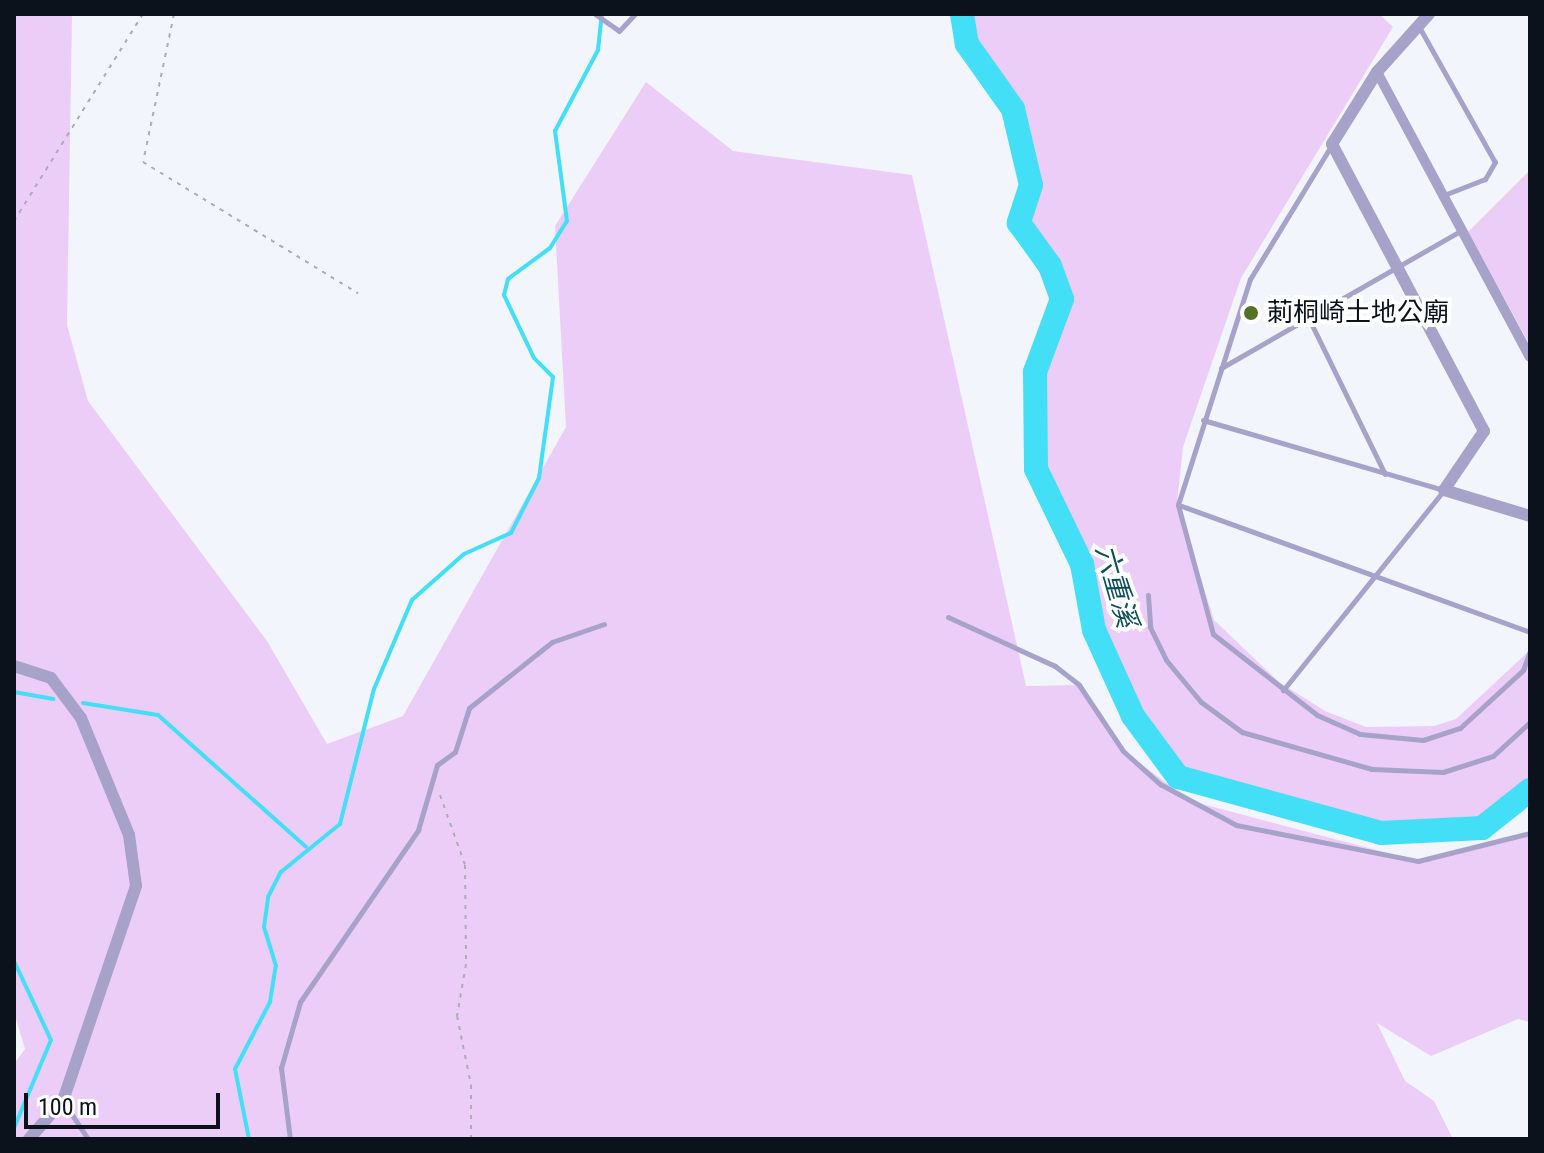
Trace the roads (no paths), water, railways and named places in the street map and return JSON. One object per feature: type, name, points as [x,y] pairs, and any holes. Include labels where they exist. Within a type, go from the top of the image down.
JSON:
[{"type":"street","points":[[1429,14],[1377,72],[1332,144],[1484,431],[1444,490],[1530,516]]},
{"type":"street","points":[[1377,72],[1530,357]]},
{"type":"street","points":[[14,666],[51,678],[81,718],[135,860],[124,926],[63,1100],[29,1139]]},
{"type":"lane","points":[[595,14],[619,31],[635,14]]},
{"type":"lane","points":[[1418,24],[1495,162],[1485,179],[1443,196]]},
{"type":"lane","points":[[1332,144],[1261,256],[1220,369],[1178,505],[1213,634],[1283,690],[1360,734],[1423,740],[1460,728],[1523,670],[1530,651]]},
{"type":"lane","points":[[1220,369],[1307,315],[1462,230]]},
{"type":"lane","points":[[1307,315],[1386,475]]},
{"type":"lane","points":[[1203,420],[1444,490],[1283,690]]},
{"type":"lane","points":[[1178,505],[1530,632]]},
{"type":"lane","points":[[1148,595],[1150,627],[1166,660],[1201,702],[1242,732],[1372,769],[1443,772],[1493,756],[1530,722]]},
{"type":"lane","points":[[948,617],[1055,666],[1079,685],[1123,751],[1160,784],[1236,825],[1418,861],[1530,833]]},
{"type":"lane","points":[[290,1139],[281,1068],[300,1002],[384,885],[436,787],[437,765],[455,752],[469,708],[552,642],[604,624]]},
{"type":"lane","points":[[63,1100],[88,1139]]},
{"type":"waterway","points":[[249,1139],[235,1069],[270,1002],[276,966],[264,927],[268,897],[281,872],[340,824],[374,689],[412,600],[464,554],[511,533],[539,478],[553,377],[534,358],[504,295],[508,279],[550,248],[567,221],[555,131],[598,50],[602,14]]},
{"type":"waterway","name":"六重溪","points":[[962,14],[967,44],[1013,109],[1031,185],[1019,223],[1050,266],[1062,299],[1035,372],[1036,469],[1082,564],[1094,630],[1133,716],[1178,777],[1381,833],[1482,828],[1530,790]]},
{"type":"waterway","points":[[14,692],[53,699]]},
{"type":"waterway","points":[[83,703],[158,715],[306,847]]},
{"type":"waterway","points":[[14,961],[51,1040],[14,1128]]},
{"type":"place","name":"莿桐崎土地公廟","points":[[1251,313]]}]
